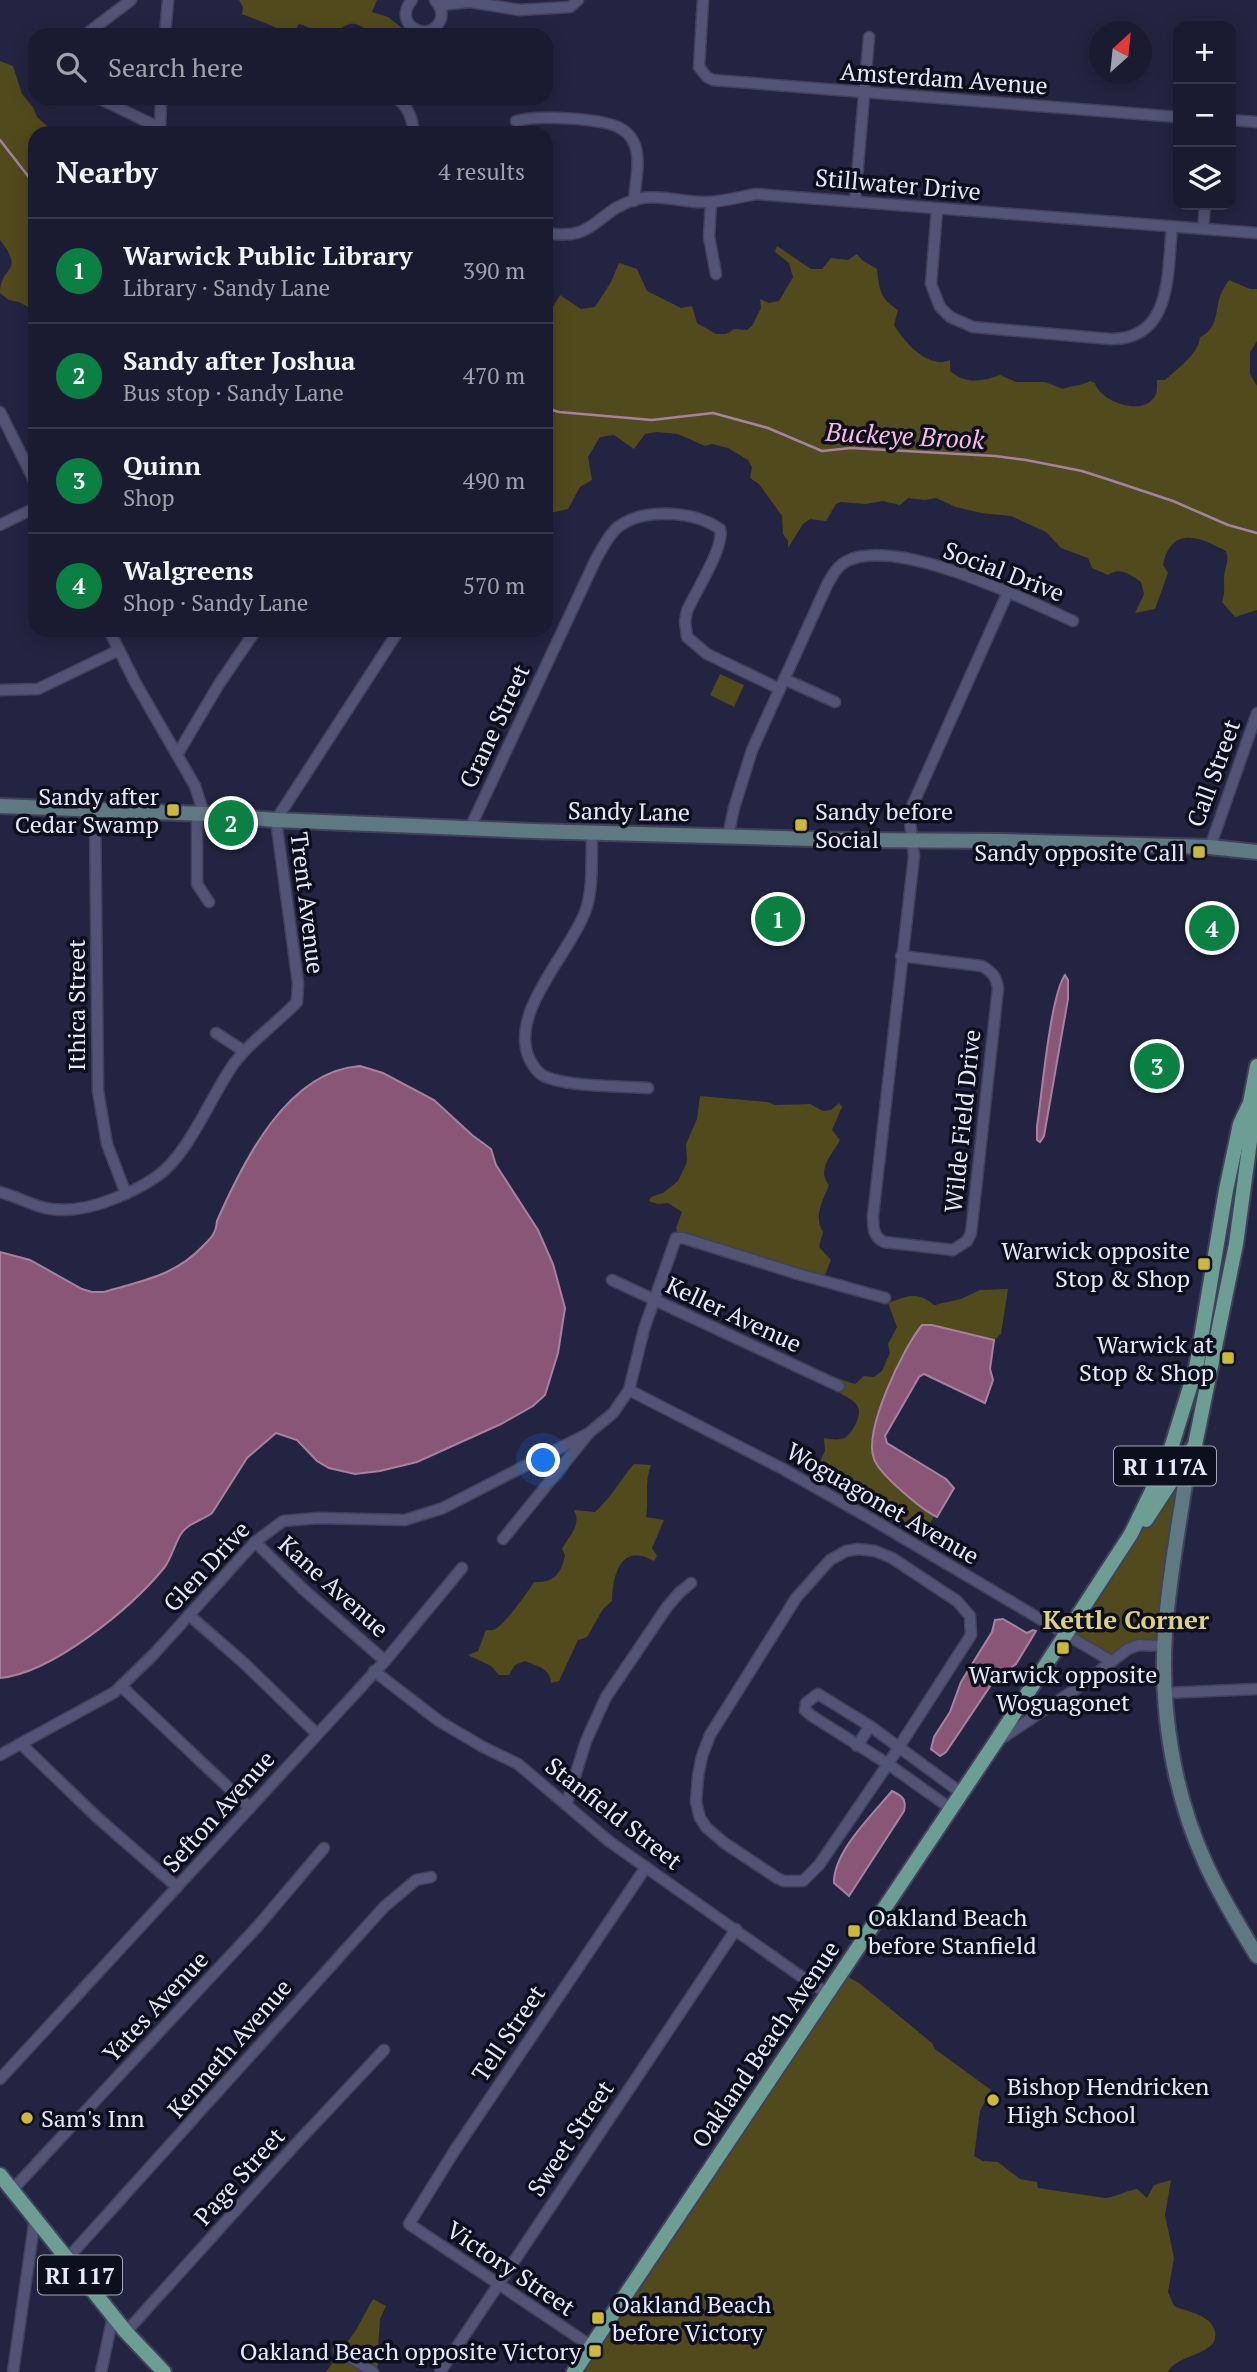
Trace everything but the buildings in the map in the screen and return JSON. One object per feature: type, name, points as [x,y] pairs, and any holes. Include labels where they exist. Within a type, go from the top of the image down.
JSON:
[{"type":"main road","name":"Sandy Lane","points":[[0,806],[470,828],[1210,846],[1255,853]]},
{"type":"main road","name":"RI 117A","points":[[1192,1451],[1236,1244],[1250,1141],[1250,1103],[1257,1066]]},
{"type":"main road","name":"RI 117A","points":[[1195,1371],[1226,1190],[1240,1124],[1250,1103]]},
{"type":"main road","points":[[1195,1371],[1186,1443],[1192,1451],[1173,1559],[1165,1646],[1165,1693],[1175,1762],[1190,1824],[1206,1865],[1257,1954]]},
{"type":"main road","name":"Oakland Beach Avenue","points":[[574,2372],[1132,1534],[1168,1458],[1195,1371]]},
{"type":"main road","name":"Oakland Beach Avenue","points":[[1118,1554],[1151,1514],[1192,1451]]},
{"type":"main road","name":"RI 117","points":[[0,2175],[126,2332],[164,2372]]},
{"type":"street","points":[[94,28],[131,0]]},
{"type":"street","points":[[166,28],[168,0]]},
{"type":"street","points":[[412,0],[407,7],[406,19],[412,28]]},
{"type":"street","points":[[437,3],[470,2],[520,10],[570,7],[578,0]]},
{"type":"street","name":"Amsterdam Avenue","points":[[703,0],[699,64],[707,78],[713,80],[1173,117]]},
{"type":"street","points":[[433,28],[439,23],[442,11],[437,3]]},
{"type":"street","points":[[855,201],[869,37]]},
{"type":"street","points":[[111,105],[151,126]]},
{"type":"street","points":[[160,126],[161,105]]},
{"type":"street","points":[[404,105],[411,114],[413,126]]},
{"type":"street","points":[[516,121],[549,117],[620,127],[634,143],[636,151],[634,201]]},
{"type":"street","points":[[1236,120],[1257,122]]},
{"type":"street","name":"Stillwater Drive","points":[[553,234],[564,236],[580,233],[609,213],[645,198],[711,202],[756,194],[1257,233]]},
{"type":"street","points":[[711,202],[709,237],[716,274]]},
{"type":"street","points":[[937,209],[931,266],[932,284],[940,307],[950,317],[972,327],[1110,339],[1124,338],[1145,330],[1158,315],[1165,294],[1172,227]]},
{"type":"street","points":[[1203,229],[1205,210]]},
{"type":"street","points":[[0,412],[28,468]]},
{"type":"street","points":[[0,525],[28,511]]},
{"type":"street","name":"Crane Street","points":[[470,828],[596,559],[616,528],[631,519],[647,515],[685,516],[720,529],[722,536],[718,549],[687,611],[687,637],[707,654],[782,684]]},
{"type":"street","name":"Social Drive","points":[[728,836],[752,750],[827,585],[833,573],[845,561],[872,556],[919,561],[958,572],[1073,621]]},
{"type":"street","name":"Wilde Field Drive","points":[[901,956],[982,966],[991,971],[998,988],[971,1233],[967,1241],[953,1250],[889,1243],[877,1237],[873,1228],[901,956],[914,856],[909,813],[1007,592]]},
{"type":"street","points":[[112,637],[195,786],[201,814],[197,884],[209,902]]},
{"type":"street","points":[[177,755],[219,684],[251,637]]},
{"type":"street","points":[[276,820],[394,637]]},
{"type":"street","points":[[0,690],[38,689],[119,650]]},
{"type":"street","points":[[782,684],[835,702]]},
{"type":"street","name":"Call Street","points":[[1210,846],[1257,713]]},
{"type":"street","name":"Ithica Street","points":[[95,811],[98,1091],[107,1144],[127,1194]]},
{"type":"street","name":"Trent Avenue","points":[[0,1192],[40,1207],[68,1210],[98,1205],[127,1194],[155,1178],[178,1155],[244,1051],[297,1002],[288,900],[276,820]]},
{"type":"street","points":[[592,832],[586,909],[578,931],[538,994],[528,1026],[526,1051],[543,1076],[560,1081],[648,1088]]},
{"type":"street","points":[[216,1033],[244,1051]]},
{"type":"street","points":[[503,1539],[589,1433],[613,1413],[629,1390],[653,1300],[676,1238],[885,1298]]},
{"type":"street","name":"Keller Avenue","points":[[612,1280],[839,1386]]},
{"type":"street","name":"Woguagonet Avenue","points":[[629,1390],[783,1469],[1111,1661]]},
{"type":"street","name":"Glen Drive","points":[[0,1755],[101,1702],[121,1686],[271,1528],[290,1519],[397,1521],[423,1515],[443,1508],[589,1433]]},
{"type":"street","name":"Kane Avenue","points":[[255,1542],[303,1589],[385,1661]]},
{"type":"street","points":[[870,1550],[892,1558],[957,1601],[966,1609],[971,1620],[971,1635],[963,1650],[888,1764],[819,1865],[803,1881],[785,1881],[756,1865],[711,1832],[698,1813],[698,1776],[710,1735],[796,1598],[819,1570],[846,1551],[870,1550]]},
{"type":"street","name":"Sefton Avenue","points":[[0,2079],[385,1661],[463,1567]]},
{"type":"street","points":[[565,1805],[580,1756],[606,1697],[667,1607],[691,1583]]},
{"type":"street","points":[[189,1615],[245,1664],[317,1734]]},
{"type":"street","name":"Oakland Beach Avenue","points":[[995,1743],[1076,1689],[1128,1649],[1139,1645],[1165,1646]]},
{"type":"street","name":"Stanfield Street","points":[[374,1671],[439,1721],[517,1765],[610,1842],[827,1993]]},
{"type":"street","points":[[121,1686],[250,1808]]},
{"type":"street","points":[[1165,1693],[1257,1689]]},
{"type":"street","points":[[950,1808],[888,1764],[812,1716],[805,1710],[806,1703],[818,1694],[827,1698],[960,1792]]},
{"type":"street","points":[[857,1746],[870,1726]]},
{"type":"street","points":[[21,1744],[100,1820],[177,1887]]},
{"type":"street","name":"Yates Avenue","points":[[13,2189],[257,1927],[324,1848]]},
{"type":"street","name":"Tell Street","points":[[409,2224],[462,2139],[646,1867]]},
{"type":"street","name":"Kenneth Avenue","points":[[67,2259],[384,1907],[416,1880],[431,1877]]},
{"type":"street","name":"Sweet Street","points":[[440,2372],[736,1929]]},
{"type":"street","name":"Page Street","points":[[126,2332],[384,2050]]},
{"type":"street","points":[[13,2372],[35,2218]]},
{"type":"street","name":"Victory Street","points":[[409,2224],[591,2346]]},
{"type":"street","points":[[101,2372],[113,2316]]},
{"type":"street","points":[[340,2350],[373,2372]]},
{"type":"shaded area","points":[[239,0],[377,0],[372,12],[388,17],[402,28],[363,28],[348,24],[342,28],[309,28],[299,24],[296,28],[277,28],[242,14],[243,7]]},
{"type":"shaded area","points":[[0,61],[13,66],[28,105],[31,105],[37,117],[47,126],[28,126],[28,307],[9,300],[0,293],[11,258],[0,240]]},
{"type":"shaded area","points":[[777,246],[811,269],[822,269],[831,258],[848,260],[857,254],[877,269],[881,292],[887,302],[898,310],[894,325],[904,339],[926,358],[942,362],[950,360],[950,371],[962,378],[980,380],[1000,375],[1016,382],[1045,382],[1063,389],[1090,381],[1111,400],[1128,406],[1145,405],[1151,401],[1156,394],[1157,380],[1165,380],[1196,350],[1200,337],[1213,325],[1220,296],[1229,280],[1250,289],[1257,289],[1257,341],[1250,352],[1250,374],[1257,386],[1257,610],[1235,617],[1222,602],[1226,551],[1206,541],[1187,538],[1172,544],[1163,565],[1168,573],[1155,609],[1135,613],[1144,594],[1141,582],[1129,574],[1117,571],[1108,575],[1092,568],[1088,558],[1061,548],[1046,532],[1011,516],[956,507],[936,498],[908,498],[900,505],[883,501],[866,504],[841,502],[836,504],[826,521],[810,519],[803,524],[788,548],[788,541],[783,534],[782,516],[759,484],[750,478],[752,467],[748,460],[728,448],[712,444],[705,446],[678,434],[645,434],[634,449],[614,435],[600,437],[588,457],[592,480],[580,487],[568,509],[553,512],[553,307],[560,295],[581,309],[595,307],[619,263],[637,269],[647,291],[681,308],[692,306],[697,323],[716,334],[726,334],[734,329],[747,330],[761,308],[760,299],[769,303],[779,301],[793,277],[789,263],[775,252]]},
{"type":"shaded area","points":[[720,674],[744,685],[734,707],[710,695]]},
{"type":"shaded area","points":[[1065,975],[1068,980],[1068,999],[1044,1136],[1040,1142],[1037,1140],[1037,1126],[1047,1047],[1055,1003]]},
{"type":"shaded area","points":[[360,1066],[383,1073],[434,1100],[491,1149],[496,1165],[538,1230],[553,1264],[565,1308],[558,1353],[545,1395],[533,1406],[501,1424],[417,1462],[380,1471],[355,1474],[329,1468],[317,1461],[297,1440],[276,1433],[247,1458],[212,1513],[184,1530],[164,1568],[150,1584],[112,1619],[66,1652],[21,1673],[0,1678],[0,1252],[30,1260],[92,1292],[104,1292],[146,1280],[182,1264],[215,1232],[217,1221],[240,1173],[271,1123],[311,1084],[334,1072]]},
{"type":"shaded area","points":[[700,1096],[768,1102],[775,1105],[810,1104],[823,1111],[831,1110],[839,1103],[842,1107],[832,1130],[840,1140],[825,1168],[825,1179],[829,1185],[819,1214],[823,1232],[819,1247],[831,1260],[823,1280],[679,1236],[676,1228],[682,1212],[668,1203],[649,1201],[651,1197],[663,1193],[678,1181],[687,1162],[686,1144],[697,1119]]},
{"type":"shaded area","points":[[1008,1289],[1001,1334],[994,1340],[932,1325],[874,1460],[879,1468],[934,1516],[922,1539],[813,1476],[825,1451],[824,1438],[838,1439],[849,1435],[859,1414],[857,1405],[840,1393],[839,1386],[822,1379],[833,1377],[855,1384],[864,1376],[874,1377],[882,1371],[890,1353],[888,1344],[897,1327],[888,1303],[917,1296],[934,1305],[961,1299],[980,1290]]},
{"type":"shaded area","points":[[922,1325],[994,1340],[990,1369],[993,1380],[985,1403],[924,1374],[919,1377],[885,1436],[887,1443],[946,1479],[954,1488],[937,1517],[892,1482],[874,1459],[872,1446],[879,1410],[887,1390],[905,1352]]},
{"type":"shaded area","points":[[1187,1439],[1162,1641],[1141,1643],[1115,1658],[1069,1631],[1139,1523]]},
{"type":"shaded area","points":[[634,1464],[651,1465],[646,1517],[664,1520],[652,1548],[657,1556],[654,1561],[643,1556],[634,1556],[626,1558],[621,1564],[614,1580],[612,1601],[603,1609],[587,1637],[578,1640],[559,1681],[551,1683],[546,1671],[525,1661],[515,1665],[509,1675],[499,1675],[491,1666],[468,1655],[478,1651],[486,1630],[495,1630],[501,1624],[534,1582],[546,1581],[558,1573],[565,1555],[562,1549],[576,1526],[574,1510],[595,1512]]},
{"type":"shaded area","points":[[1003,1619],[1027,1633],[1036,1631],[1016,1664],[995,1679],[946,1752],[940,1756],[931,1749],[934,1737],[950,1712],[961,1682],[992,1632],[995,1620]]},
{"type":"shaded area","points":[[892,1791],[903,1798],[904,1811],[849,1896],[834,1883],[835,1871],[847,1846]]},
{"type":"shaded area","name":"Bishop Hendricken High School","points":[[841,1973],[859,1983],[932,2043],[935,2049],[991,2090],[980,2111],[974,2156],[983,2161],[998,2162],[1020,2179],[1037,2182],[1038,2188],[1105,2198],[1137,2189],[1147,2198],[1154,2185],[1171,2180],[1165,2215],[1174,2258],[1168,2292],[1174,2306],[1199,2315],[1213,2326],[1215,2340],[1211,2345],[1179,2361],[1168,2372],[574,2372]]},
{"type":"shaded area","points":[[373,2299],[386,2306],[380,2319],[378,2349],[382,2355],[375,2372],[326,2372],[356,2330]]},
{"type":"waterway","name":"Buckeye Brook","points":[[0,140],[28,176]]},
{"type":"waterway","name":"Buckeye Brook","points":[[553,410],[652,420],[713,413],[768,428],[822,451],[851,448],[1026,460],[1082,471],[1173,501],[1228,525],[1257,533]]},
{"type":"place","name":"Sandy after Cedar Swamp","points":[[173,810]]},
{"type":"place","name":"Sandy after Joshua","points":[[231,823]]},
{"type":"place","name":"Sandy before Social","points":[[801,825]]},
{"type":"place","name":"Sandy opposite Call","points":[[1199,852]]},
{"type":"place","name":"Warwick Public Library","points":[[778,919]]},
{"type":"place","name":"Walgreens","points":[[1212,928]]},
{"type":"place","name":"Quinn","points":[[1157,1066]]},
{"type":"place","name":"Warwick opposite Stop & Shop","points":[[1204,1264]]},
{"type":"place","name":"Warwick at Stop & Shop","points":[[1228,1358]]},
{"type":"place","name":"Warwick opposite Woguagonet","points":[[1063,1648]]},
{"type":"place","name":"Oakland Beach before Stanfield","points":[[854,1931]]},
{"type":"place","name":"Bishop Hendricken High School","points":[[993,2100]]},
{"type":"place","name":"Sam's Inn","points":[[27,2118]]},
{"type":"place","name":"Oakland Beach before Victory","points":[[598,2318]]},
{"type":"place","name":"Oakland Beach opposite Victory","points":[[595,2351]]},
{"type":"district","name":"Kettle Corner","points":[[1126,1619]]}]
